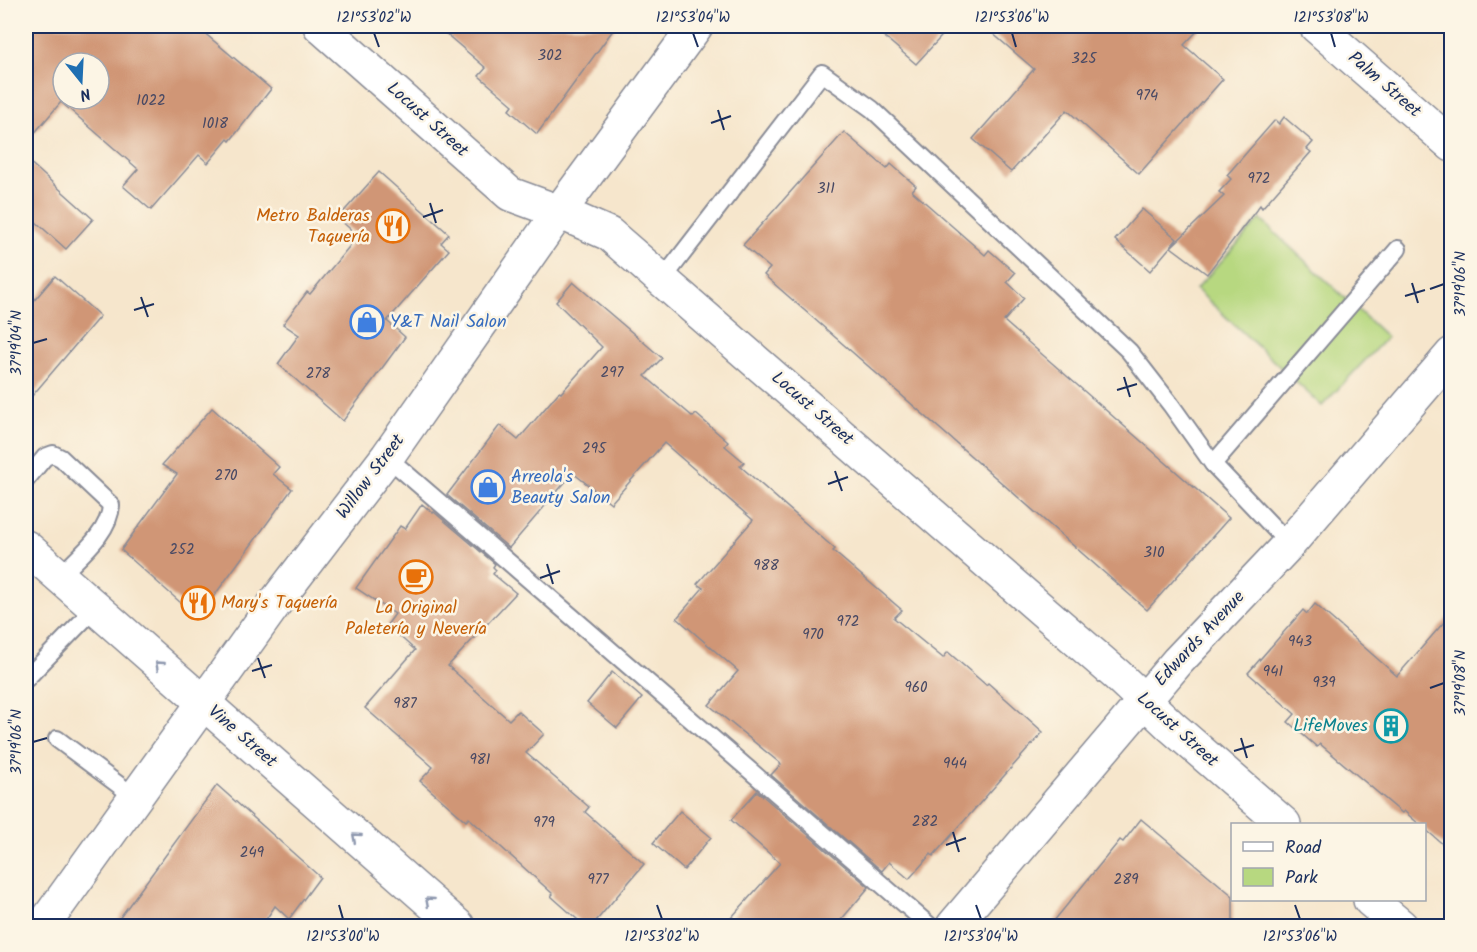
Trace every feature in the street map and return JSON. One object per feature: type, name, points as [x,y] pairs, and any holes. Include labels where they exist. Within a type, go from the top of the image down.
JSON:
[{"type":"street","name":"Locust Street","points":[[320,26],[510,194],[609,234],[1282,823]]},
{"type":"street","name":"Willow Street","points":[[43,927],[278,599],[387,457],[559,212],[696,26]]},
{"type":"street","name":"Palm Street","points":[[1316,26],[1452,144]]},
{"type":"street","name":"Edwards Avenue","points":[[953,927],[1144,700],[1289,544],[1452,354]]},
{"type":"street","name":"Vine Street","points":[[26,547],[458,927]]},
{"type":"street","points":[[1371,901],[1401,927]]},
{"type":"lane","points":[[663,279],[822,73],[872,109],[1129,351],[1213,464],[1289,544]]},
{"type":"lane","points":[[1213,464],[1398,249]]},
{"type":"lane","points":[[26,480],[45,457],[53,454],[61,458],[111,505],[111,516],[105,526],[59,577]]},
{"type":"lane","points":[[387,457],[930,927]]},
{"type":"lane","points":[[26,679],[95,608]]},
{"type":"lane","points":[[57,739],[135,797]]},
{"type":"green space","points":[[1260,219],[1387,337],[1322,406],[1196,289]]},
{"type":"building","points":[[26,26],[196,26],[271,89],[230,141],[228,139],[208,163],[199,155],[151,210],[123,186],[138,169],[71,111],[111,111],[111,51],[51,51],[51,111],[53,111],[26,143]]},
{"type":"building","points":[[437,26],[616,26],[537,134],[509,110],[513,105],[479,76],[486,68]]},
{"type":"building","points":[[872,26],[951,26],[916,64]]},
{"type":"building","points":[[984,26],[1202,26],[1184,45],[1223,79],[1139,174],[1067,110],[1011,172],[973,139],[1034,69]]},
{"type":"building","points":[[1284,117],[1313,142],[1307,149],[1311,152],[1262,208],[1260,205],[1207,274],[1171,247],[1224,196],[1219,192],[1231,179],[1227,175],[1275,120],[1279,124]]},
{"type":"building","points":[[844,132],[887,169],[891,164],[916,186],[912,191],[985,255],[989,250],[1015,273],[1007,282],[1024,298],[1004,321],[1229,518],[1147,610],[764,275],[770,268],[743,245]]},
{"type":"building","points":[[26,159],[93,219],[66,249],[26,213]]},
{"type":"building","points":[[379,172],[449,234],[441,243],[449,250],[387,321],[405,337],[343,421],[278,364],[299,335],[283,324],[307,292],[310,294],[358,236],[338,218]]},
{"type":"building","points":[[1142,209],[1177,239],[1150,271],[1115,240]]},
{"type":"building","points":[[55,276],[100,316],[26,403],[26,310]]},
{"type":"building","points":[[573,282],[662,358],[645,376],[693,417],[696,414],[728,442],[725,446],[744,462],[740,466],[902,610],[894,618],[943,658],[948,652],[986,685],[988,683],[1043,732],[933,856],[931,854],[909,879],[889,862],[882,871],[771,775],[781,764],[709,705],[738,671],[677,618],[703,588],[697,584],[753,520],[664,443],[611,503],[573,473],[509,548],[447,495],[500,425],[518,440],[602,347],[556,302]]},
{"type":"building","points":[[212,408],[279,467],[273,474],[292,489],[198,618],[121,550],[177,474],[162,465]]},
{"type":"building","points":[[422,504],[495,564],[493,567],[496,570],[493,574],[516,593],[448,666],[509,720],[518,711],[544,734],[526,753],[589,807],[585,812],[644,864],[591,927],[586,927],[551,896],[553,894],[469,818],[466,821],[420,781],[433,767],[365,708],[415,650],[387,625],[395,614],[356,588],[400,526],[405,529]]},
{"type":"building","points":[[1315,604],[1397,676],[1452,613],[1452,852],[1426,830],[1426,823],[1418,823],[1404,811],[1402,813],[1320,744],[1317,747],[1288,722],[1295,714],[1248,673],[1303,610],[1307,614]]},
{"type":"building","points":[[612,672],[642,698],[617,728],[587,703]]},
{"type":"building","points":[[217,785],[320,877],[289,919],[275,906],[261,927],[113,927]]},
{"type":"building","points":[[757,791],[869,887],[835,927],[723,927],[780,863],[731,820]]},
{"type":"building","points":[[680,811],[711,837],[684,870],[653,843]]},
{"type":"building","points":[[1141,819],[1231,894],[1233,927],[1049,927],[1120,840],[1123,842]]},
{"type":"place","name":"Metro Balderas Taquería","points":[[393,226]]},
{"type":"place","name":"Y&T Nail Salon","points":[[367,322]]},
{"type":"place","name":"Arreola's Beauty Salon","points":[[488,487]]},
{"type":"place","name":"La Original Paletería y Nevería","points":[[416,577]]},
{"type":"place","name":"Mary's Taquería","points":[[198,603]]},
{"type":"place","name":"LifeMoves","points":[[1391,726]]}]
